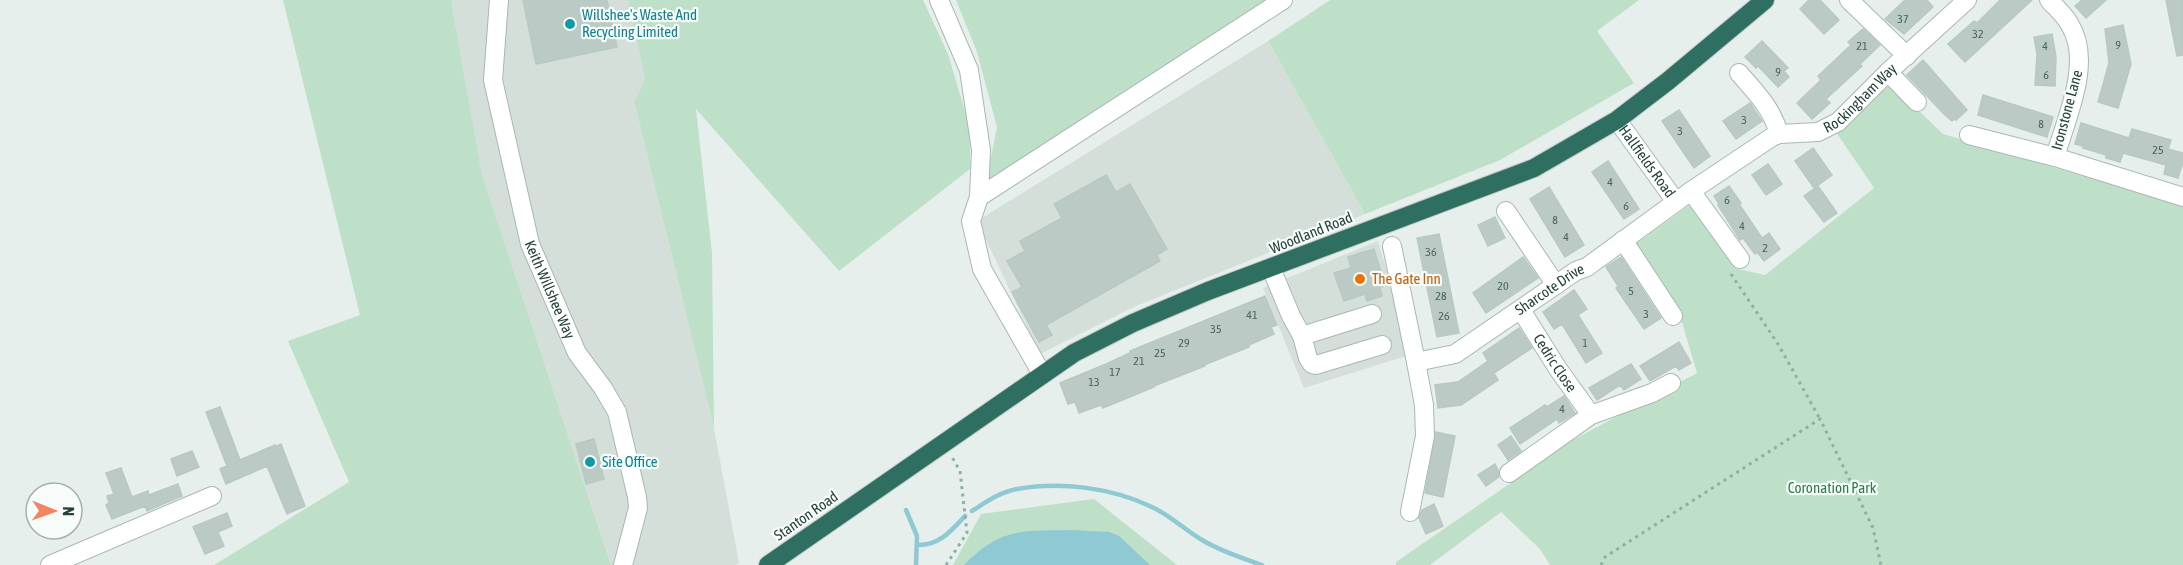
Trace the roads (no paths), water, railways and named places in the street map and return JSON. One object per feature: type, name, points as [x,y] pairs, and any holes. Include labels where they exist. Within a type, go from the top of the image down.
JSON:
[{"type":"highway","name":"Woodland Road","points":[[866,496],[1074,353],[1133,323],[1362,231],[1461,197],[1534,168],[1617,120],[1668,81],[1764,0]]},
{"type":"highway","name":"Stanton Road","points":[[772,563],[866,496]]},
{"type":"street","name":"Keith Willshee Way","points":[[499,0],[493,80],[530,244],[577,353],[603,388],[617,412],[637,497],[638,508],[623,565]]},
{"type":"street","points":[[939,0],[969,70],[981,150],[979,197],[971,221],[982,269],[1042,374]]},
{"type":"street","points":[[979,197],[1283,0]]},
{"type":"street","points":[[1849,0],[1906,56]]},
{"type":"street","name":"Rockingham Way","points":[[1676,202],[1772,137],[1809,134],[1827,129],[1838,122],[1888,72],[1967,0]]},
{"type":"street","name":"Ironstone Lane","points":[[2049,0],[2072,27],[2080,68],[2055,157]]},
{"type":"street","points":[[1888,72],[1917,102]]},
{"type":"street","points":[[1739,73],[1774,117],[1779,135]]},
{"type":"street","name":"Hallfields Road","points":[[1617,120],[1676,202]]},
{"type":"street","name":"Ironstone Lane","points":[[1969,135],[2055,157],[2183,197]]},
{"type":"street","points":[[1691,191],[1736,266]]},
{"type":"street","name":"Sharcote Drive","points":[[1416,362],[1455,354],[1576,271],[1587,267],[1676,202]]},
{"type":"street","points":[[1506,211],[1556,285]]},
{"type":"street","points":[[1623,240],[1673,316]]},
{"type":"street","points":[[1392,246],[1424,405],[1425,436],[1410,512]]},
{"type":"street","points":[[1271,268],[1302,336],[1312,364],[1316,365],[1382,345]]},
{"type":"street","name":"Cedric Close","points":[[1521,310],[1558,369],[1591,415]]},
{"type":"street","points":[[1302,336],[1372,314]]},
{"type":"street","points":[[1509,473],[1591,415],[1652,393],[1671,383]]},
{"type":"street","points":[[50,565],[212,496]]},
{"type":"water","points":[[1026,531],[1109,532],[1119,536],[1150,565],[964,565],[977,553],[1002,537]]},
{"type":"waterway","points":[[972,511],[999,495],[1017,489],[1069,486],[1104,491],[1137,500],[1152,507],[1209,544],[1262,565]]},
{"type":"waterway","points":[[906,510],[917,536],[916,565]]},
{"type":"waterway","points":[[917,545],[925,545],[938,540],[965,516]]},
{"type":"place","name":"Willshee's Waste And Recycling Limited","points":[[570,24]]},
{"type":"place","name":"The Gate Inn","points":[[1360,279]]},
{"type":"place","name":"Site Office","points":[[590,462]]},
{"type":"park label","name":"Coronation Park","points":[[1832,488]]}]
